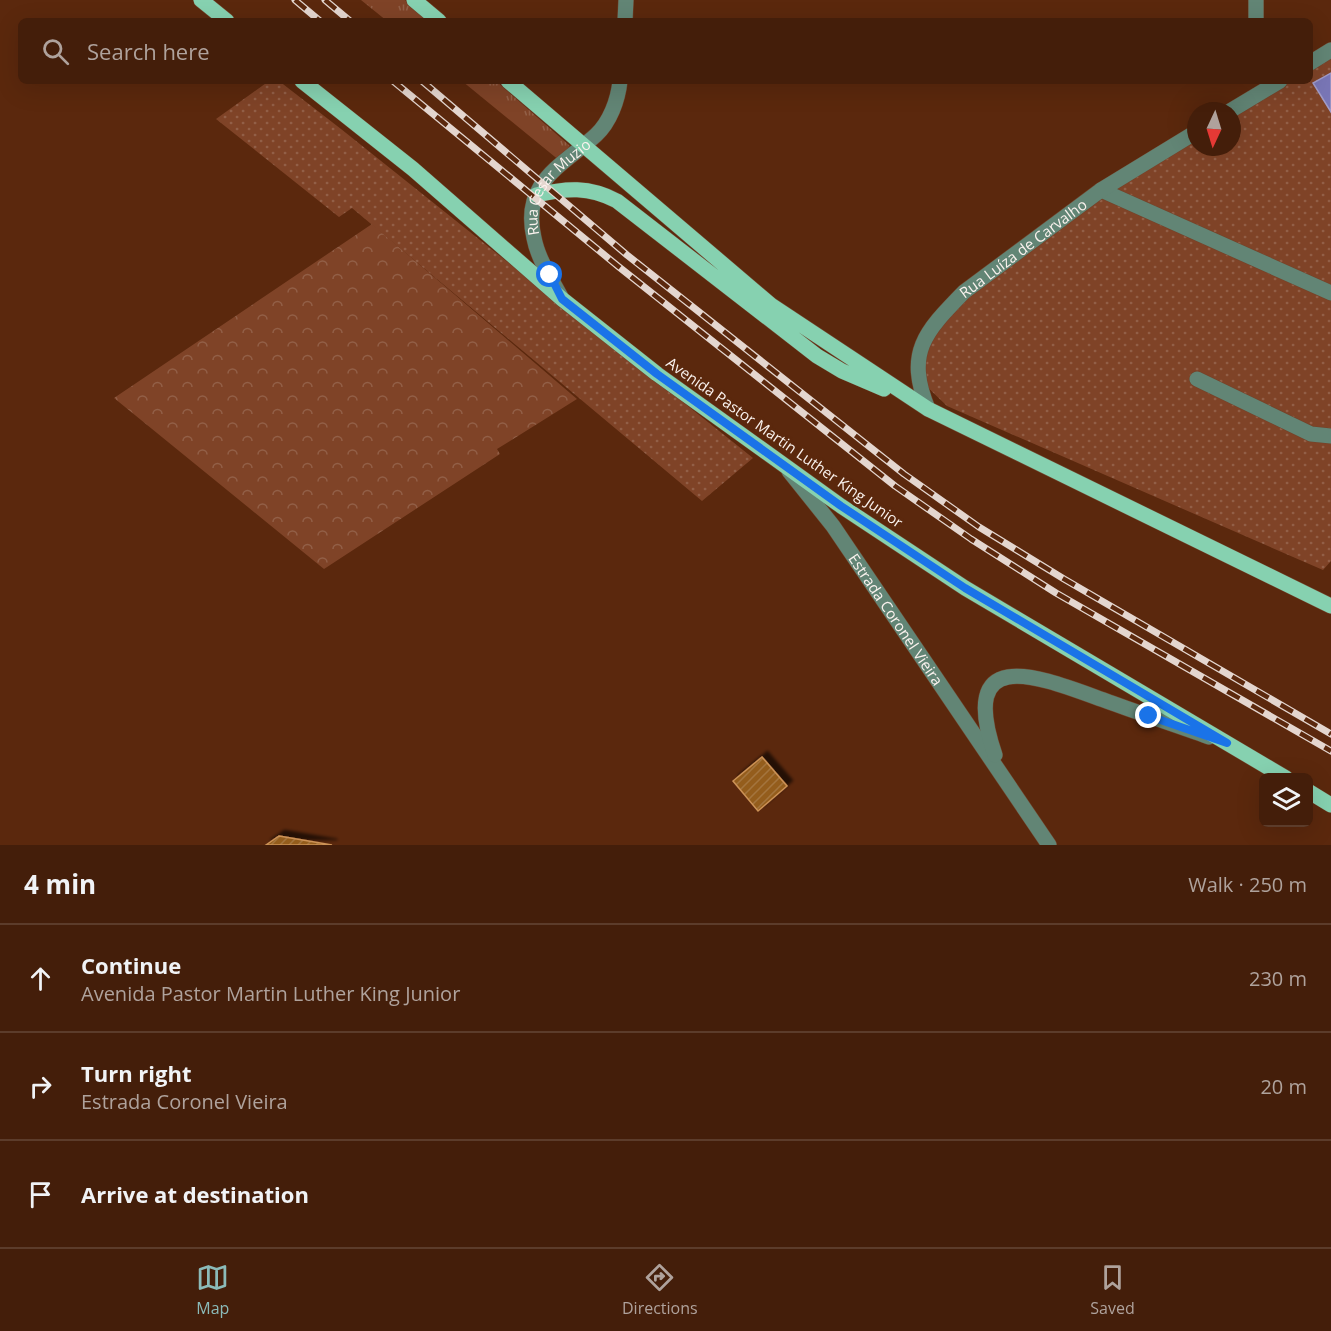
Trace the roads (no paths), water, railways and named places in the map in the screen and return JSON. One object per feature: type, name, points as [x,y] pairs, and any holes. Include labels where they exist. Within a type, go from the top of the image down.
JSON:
[{"type":"main road","points":[[201,0],[223,18]]},
{"type":"main road","points":[[414,0],[435,18]]},
{"type":"main road","name":"Avenida Pastor Martin Luther King Junior","points":[[306,84],[413,169],[562,299],[657,374],[785,466],[905,550],[965,588],[1279,773]]},
{"type":"main road","points":[[511,84],[771,305],[928,409]]},
{"type":"main road","points":[[536,195],[574,188],[603,193],[617,201],[817,356],[842,371],[928,409],[1331,606]]},
{"type":"main road","points":[[1313,794],[1331,805]]},
{"type":"street","points":[[625,18],[626,0]]},
{"type":"street","points":[[1256,0],[1256,18]]},
{"type":"street","points":[[1313,61],[1331,50]]},
{"type":"street","name":"Rua Cesar Muzio","points":[[562,299],[534,239],[532,221],[536,195],[551,171],[606,122],[619,84]]},
{"type":"street","points":[[1241,102],[1257,88]]},
{"type":"street","name":"Rua Luíza de Carvalho","points":[[928,409],[921,391],[917,368],[920,347],[928,332],[964,292],[1101,190],[1187,137]]},
{"type":"street","points":[[1101,190],[1331,293]]},
{"type":"street","points":[[1197,379],[1311,434],[1331,435]]},
{"type":"street","name":"Estrada Coronel Vieira","points":[[785,466],[833,526],[1049,845]]},
{"type":"street","name":"Estrada Coronel Vieira","points":[[1002,775],[990,740],[984,702],[990,688],[1002,678],[1014,674],[1045,679],[1227,743]]},
{"type":"railway","points":[[295,0],[316,18]]},
{"type":"railway","points":[[325,0],[346,18]]},
{"type":"railway","points":[[397,84],[619,267],[895,486],[971,539],[1056,593],[1331,751]]},
{"type":"railway","points":[[426,84],[627,255],[904,474],[979,527],[1064,579],[1331,734]]}]
